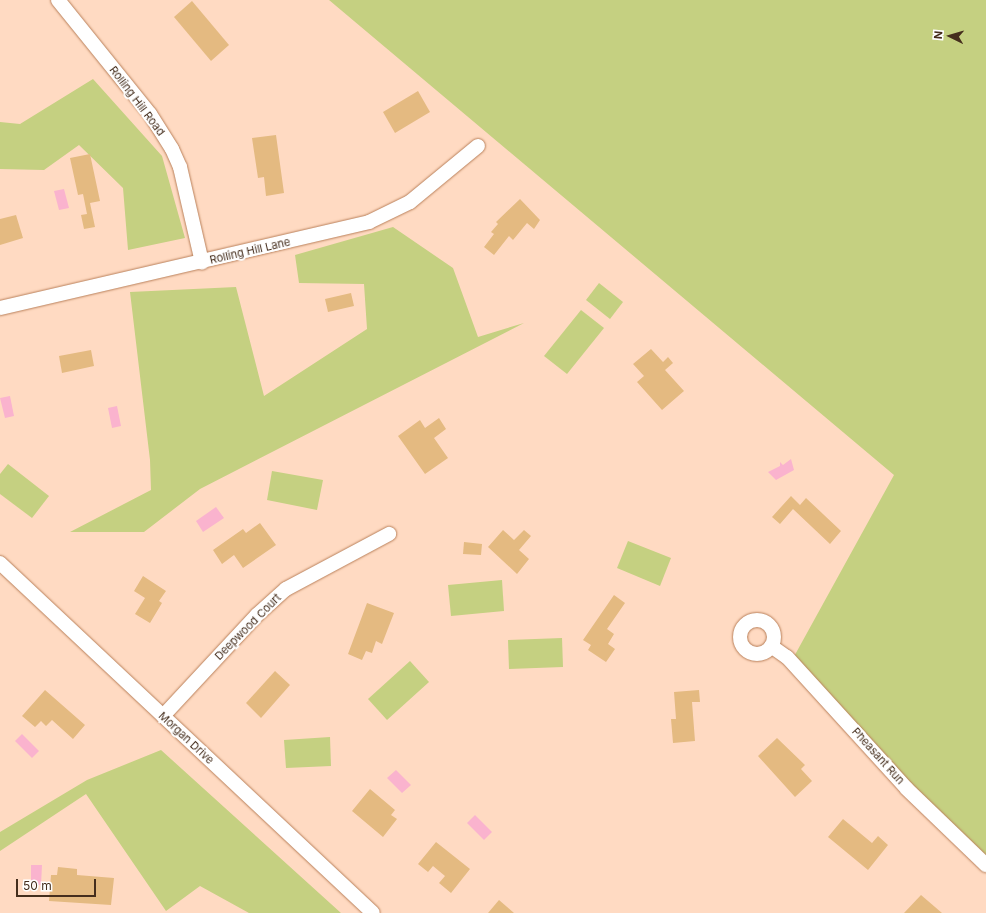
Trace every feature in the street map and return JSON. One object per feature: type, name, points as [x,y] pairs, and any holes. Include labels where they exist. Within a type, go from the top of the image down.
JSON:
[{"type":"street","name":"Rolling Hill Road","points":[[58,0],[150,114],[172,149],[180,167],[202,262]]},
{"type":"street","name":"Rolling Hill Lane","points":[[0,308],[369,222],[410,202],[478,146]]},
{"type":"street","name":"Deepwood Court","points":[[163,716],[257,615],[286,589],[389,534]]},
{"type":"street","name":"Morgan Drive","points":[[0,563],[372,913]]},
{"type":"street","name":"Pheasant Run","points":[[771,646],[787,657],[907,789],[986,865]]},
{"type":"green space","points":[[329,0],[986,0],[986,865],[791,662],[894,475]]},
{"type":"green space","points":[[93,79],[162,156],[185,238],[128,250],[123,188],[79,145],[44,170],[0,169],[0,122],[20,124]]},
{"type":"green space","points":[[393,227],[453,268],[478,337],[524,323],[200,489],[144,532],[70,532],[151,490],[150,460],[130,292],[236,287],[264,396],[367,329],[364,284],[299,283],[295,255]]},
{"type":"green space","points":[[599,283],[623,302],[610,319],[586,300]]},
{"type":"green space","points":[[581,310],[604,328],[567,374],[544,356]]},
{"type":"green space","points":[[8,464],[49,496],[32,518],[0,494],[0,474]]},
{"type":"green space","points":[[272,471],[323,480],[317,510],[267,500]]},
{"type":"green space","points":[[628,541],[671,558],[660,586],[617,568]]},
{"type":"green space","points":[[502,580],[504,611],[451,616],[448,585]]},
{"type":"green space","points":[[562,638],[563,667],[509,669],[508,640]]},
{"type":"green space","points":[[410,661],[429,682],[387,720],[368,699]]},
{"type":"green space","points":[[330,737],[331,766],[286,768],[284,740]]},
{"type":"green space","points":[[161,750],[341,913],[249,913],[200,886],[166,911],[86,794],[0,851],[0,832],[87,780]]},
{"type":"shaded area","points":[[64,189],[69,208],[59,210],[54,191]]},
{"type":"shaded area","points":[[10,396],[14,416],[5,418],[0,398]]},
{"type":"shaded area","points":[[117,406],[121,426],[112,428],[108,408]]},
{"type":"shaded area","points":[[791,459],[794,470],[776,480],[768,472],[780,466],[780,462],[783,465]]},
{"type":"shaded area","points":[[216,507],[224,518],[203,532],[196,521]]},
{"type":"shaded area","points":[[22,734],[39,751],[32,758],[15,741]]},
{"type":"shaded area","points":[[396,770],[411,785],[402,793],[387,778]]},
{"type":"shaded area","points":[[475,815],[492,832],[484,840],[467,823]]},
{"type":"shaded area","points":[[31,865],[42,865],[41,885],[31,884]]},
{"type":"building","points":[[192,1],[229,45],[211,61],[174,17]]},
{"type":"building","points":[[418,91],[430,112],[395,133],[383,112]]},
{"type":"building","points":[[276,135],[284,193],[266,196],[264,177],[258,178],[252,138]]},
{"type":"building","points":[[90,154],[100,201],[90,203],[95,227],[84,229],[81,215],[87,214],[83,194],[78,195],[70,158]]},
{"type":"building","points":[[520,199],[540,220],[534,229],[527,223],[513,240],[509,236],[494,255],[484,247],[494,234],[491,232],[498,224],[496,222]]},
{"type":"building","points":[[16,215],[23,238],[0,245],[0,219]]},
{"type":"building","points":[[351,293],[354,306],[328,312],[325,299]]},
{"type":"building","points":[[651,349],[663,362],[668,357],[673,363],[665,370],[684,391],[662,410],[637,382],[644,376],[633,364]]},
{"type":"building","points":[[91,350],[94,366],[62,373],[59,356]]},
{"type":"building","points":[[439,418],[446,429],[434,438],[448,458],[425,474],[398,436],[420,420],[425,428]]},
{"type":"building","points":[[791,496],[800,505],[806,498],[841,531],[830,544],[793,509],[780,524],[772,517]]},
{"type":"building","points":[[260,523],[276,545],[243,568],[234,555],[222,564],[213,550],[243,529],[246,533]]},
{"type":"building","points":[[503,530],[514,540],[524,530],[531,536],[519,550],[529,559],[517,574],[488,547]]},
{"type":"building","points":[[464,542],[482,544],[481,555],[463,554]]},
{"type":"building","points":[[143,576],[166,591],[159,601],[162,603],[150,623],[135,614],[145,598],[134,591]]},
{"type":"building","points":[[614,595],[625,603],[607,629],[614,634],[608,644],[615,649],[606,662],[588,650],[591,645],[583,640]]},
{"type":"building","points":[[367,603],[394,613],[382,644],[376,641],[372,653],[366,651],[362,660],[348,654]]},
{"type":"building","points":[[275,671],[290,685],[261,718],[246,703]]},
{"type":"building","points":[[45,690],[85,725],[73,739],[52,720],[46,726],[41,721],[35,727],[22,716]]},
{"type":"building","points":[[699,690],[700,702],[692,702],[695,741],[673,743],[671,719],[676,719],[674,692]]},
{"type":"building","points":[[777,738],[805,765],[801,769],[812,781],[795,797],[758,756]]},
{"type":"building","points":[[370,789],[395,810],[391,815],[397,819],[383,837],[352,811]]},
{"type":"building","points":[[843,819],[872,843],[878,836],[888,845],[868,870],[828,837]]},
{"type":"building","points":[[436,842],[470,869],[451,893],[439,883],[445,876],[433,866],[428,872],[418,864]]},
{"type":"building","points":[[58,867],[77,869],[77,875],[114,878],[111,905],[49,901],[51,875],[57,875]]},
{"type":"building","points":[[921,895],[942,913],[904,913]]},
{"type":"building","points":[[499,900],[514,913],[488,913]]}]
